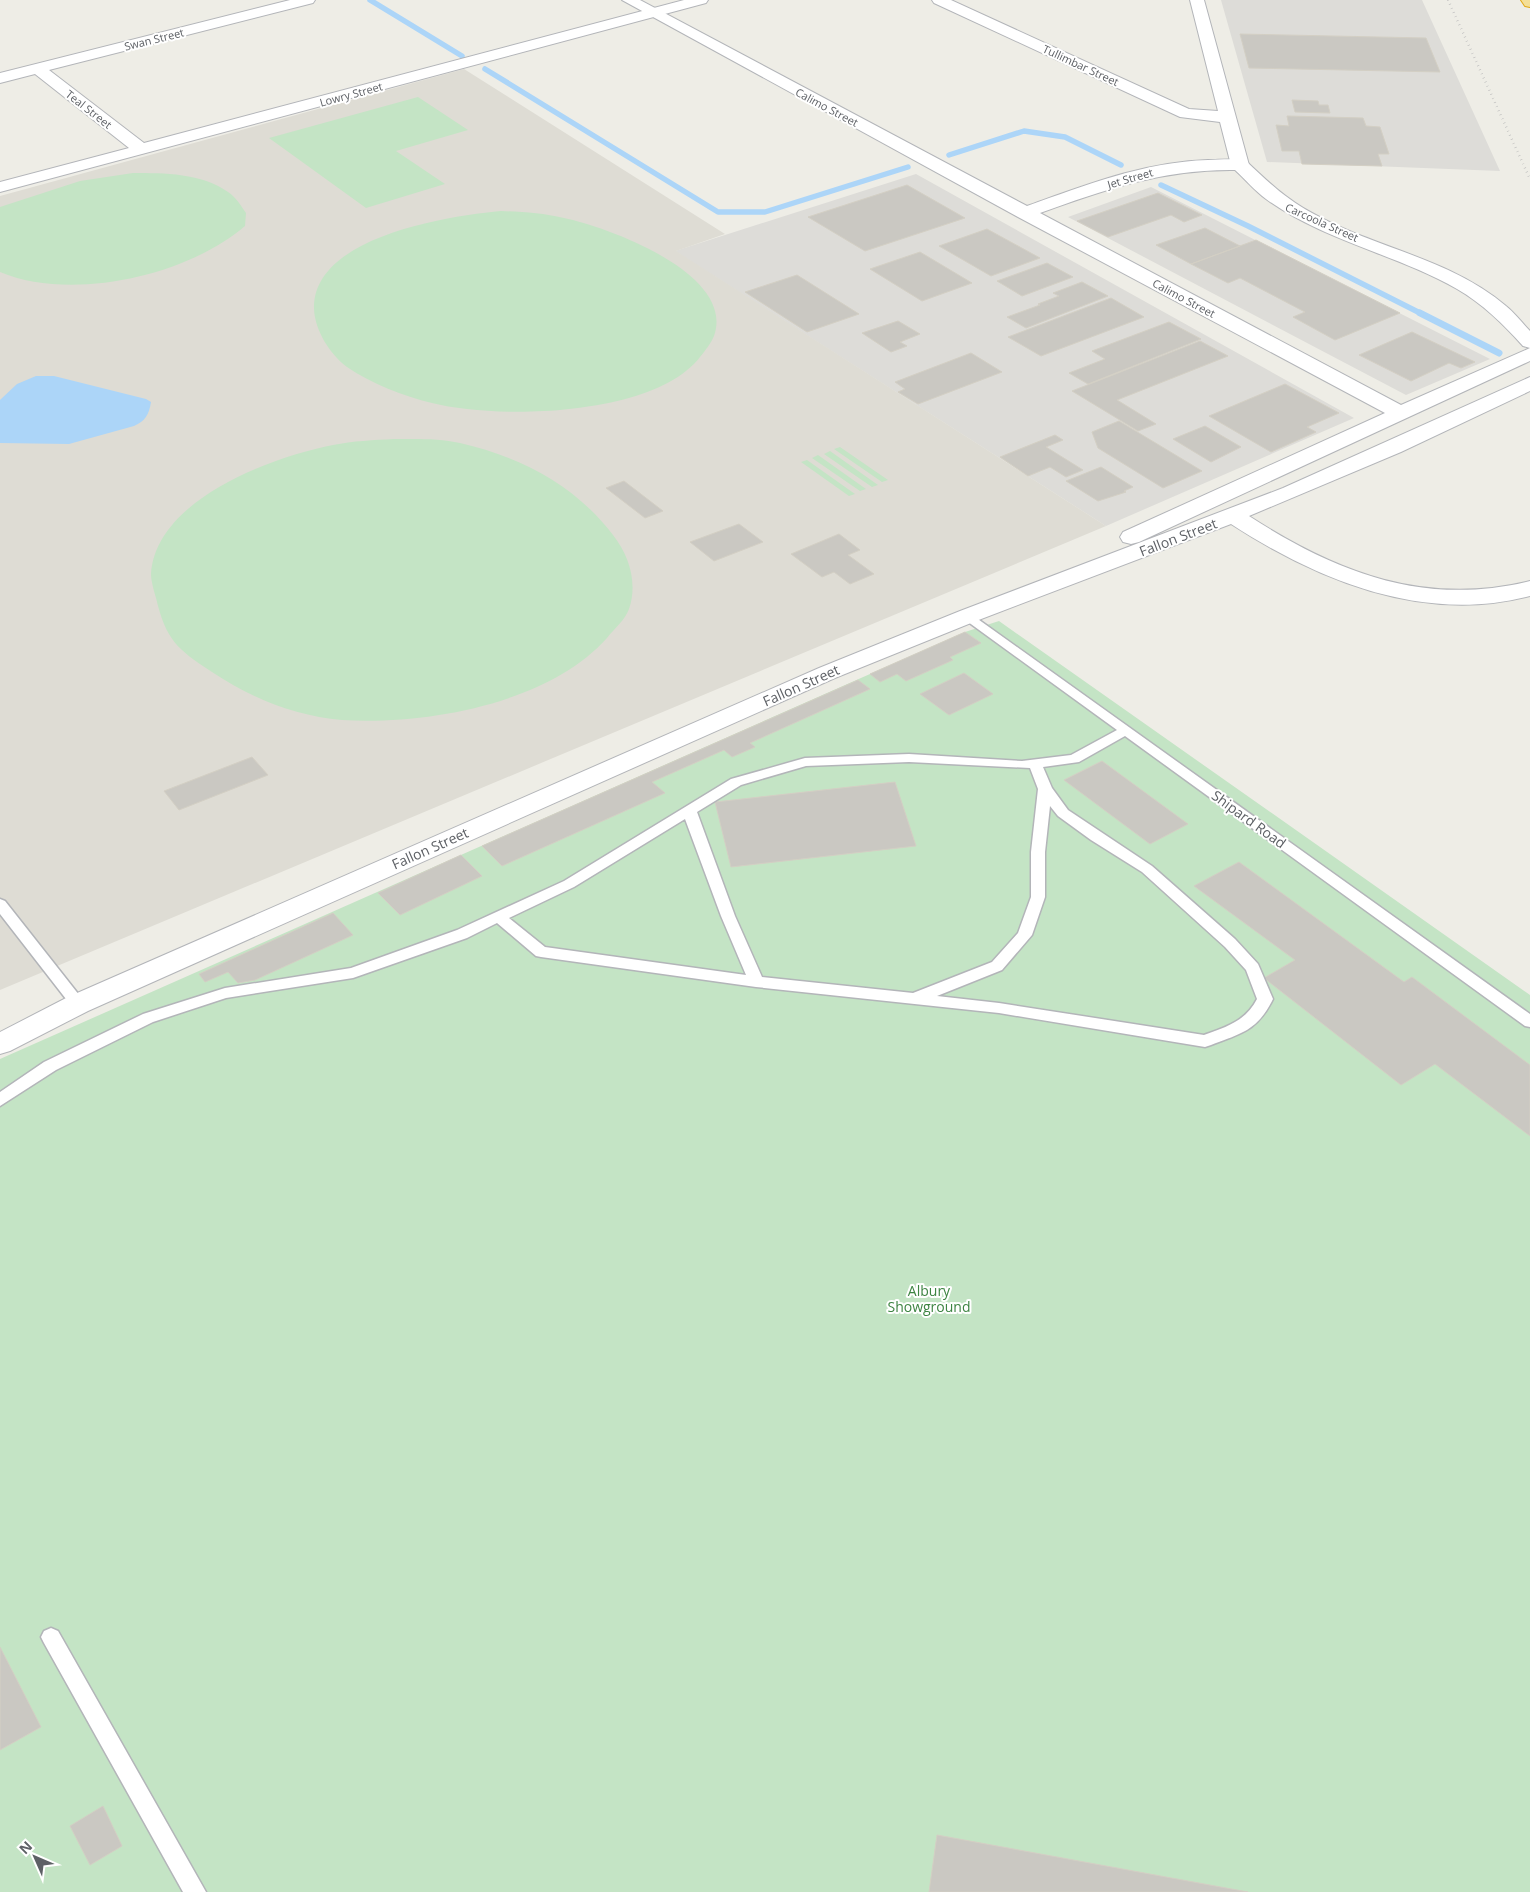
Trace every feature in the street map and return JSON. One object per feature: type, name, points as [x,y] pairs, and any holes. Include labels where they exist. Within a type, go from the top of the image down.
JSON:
[{"type":"street","name":"Swan Street","points":[[0,78],[274,4],[308,0]]},
{"type":"street","name":"Calimo Street","points":[[629,0],[1024,213],[1400,412]]},
{"type":"street","name":"Lowry Street","points":[[0,187],[701,0]]},
{"type":"street","name":"Tullimbar Street","points":[[939,0],[1186,114],[1226,116]]},
{"type":"street","name":"Carcoola Street","points":[[1197,0],[1240,165],[1255,184],[1281,204],[1312,219],[1456,280],[1493,304],[1520,329],[1530,342]]},
{"type":"street","name":"Teal Street","points":[[38,69],[140,149]]},
{"type":"street","name":"Jet Street","points":[[1024,213],[1135,175],[1198,165],[1240,165]]},
{"type":"street","points":[[1055,583],[1127,539],[1400,412],[1530,354]]},
{"type":"street","name":"Fallon Street","points":[[0,1044],[78,1004],[826,674],[968,616],[1291,493],[1394,448],[1530,383]]},
{"type":"street","points":[[1234,516],[1308,562],[1378,586],[1446,598],[1494,596],[1530,588]]},
{"type":"street","name":"Fallon Street","points":[[0,1031],[78,1004]]},
{"type":"lane","name":"Shipard Road","points":[[968,616],[1530,1022]]},
{"type":"lane","points":[[0,1100],[50,1066],[148,1018],[226,993],[353,973],[462,934],[569,884],[736,782],[805,762],[909,758],[1022,764],[1074,759],[1126,730]]},
{"type":"lane","points":[[499,917],[541,952],[756,982],[999,1008],[1204,1041],[1240,1028],[1258,1013],[1266,999],[1253,968],[1230,943],[1147,869],[1096,837],[1063,813],[1045,789],[1035,763]]},
{"type":"lane","points":[[914,999],[997,966],[1025,935],[1038,897],[1038,852],[1045,789]]},
{"type":"lane","points":[[689,810],[728,916],[756,982]]},
{"type":"lane","points":[[0,904],[78,1004]]},
{"type":"lane","points":[[51,1638],[195,1892]]},
{"type":"shaded area","points":[[1221,0],[1422,0],[1500,171],[1267,162]]},
{"type":"shaded area","points":[[464,69],[725,234],[676,251],[1106,526],[0,990],[0,196]]},
{"type":"shaded area","points":[[916,174],[1354,418],[1106,526],[675,251]]},
{"type":"shaded area","points":[[1151,187],[1490,359],[1406,395],[1068,217]]},
{"type":"green space","points":[[418,97],[468,130],[396,151],[445,184],[366,208],[269,138]]},
{"type":"green space","points":[[133,173],[182,175],[207,181],[218,186],[233,196],[246,213],[245,226],[221,244],[192,258],[161,270],[127,279],[93,284],[60,284],[29,281],[0,272],[0,207],[80,181]]},
{"type":"green space","points":[[501,211],[548,215],[584,223],[637,243],[664,257],[688,274],[706,293],[716,313],[714,336],[710,344],[700,357],[678,377],[649,391],[613,402],[574,408],[534,411],[496,411],[461,408],[421,400],[388,389],[367,379],[347,367],[329,349],[317,326],[314,309],[319,284],[335,264],[358,248],[387,235],[418,225],[449,218]]},
{"type":"green space","points":[[394,439],[444,440],[504,456],[545,476],[582,502],[598,517],[624,551],[633,589],[629,609],[622,621],[582,661],[553,679],[519,694],[484,706],[411,719],[342,720],[290,710],[242,690],[212,672],[182,650],[169,634],[164,624],[151,577],[158,547],[173,524],[195,503],[221,486],[250,471],[308,451],[341,444]]},
{"type":"green space","points":[[840,447],[888,480],[882,482],[834,449]]},
{"type":"green space","points":[[830,451],[878,485],[872,487],[824,454]]},
{"type":"green space","points":[[818,455],[866,489],[860,491],[812,458]]},
{"type":"green space","points":[[807,460],[855,494],[849,496],[801,462]]},
{"type":"green space","name":"Albury Showground","points":[[999,621],[1530,995],[1530,1892],[0,1892],[0,1059],[965,632]]},
{"type":"water","points":[[36,376],[54,376],[146,399],[151,402],[149,411],[144,420],[134,426],[69,444],[0,443],[0,400],[17,384]]},
{"type":"building","points":[[1240,34],[1426,38],[1440,72],[1249,68]]},
{"type":"building","points":[[1292,100],[1318,101],[1319,105],[1328,105],[1330,113],[1295,112]]},
{"type":"building","points":[[1287,116],[1363,118],[1366,126],[1380,127],[1389,154],[1378,154],[1382,166],[1302,164],[1299,151],[1282,151],[1276,125],[1289,126]]},
{"type":"building","points":[[907,185],[965,218],[865,251],[808,217]]},
{"type":"building","points":[[1158,193],[1202,215],[1184,222],[1171,215],[1108,237],[1077,221]]},
{"type":"building","points":[[1205,228],[1240,246],[1191,264],[1156,245]]},
{"type":"building","points":[[987,229],[1040,258],[991,276],[939,246]]},
{"type":"building","points":[[1256,240],[1400,313],[1335,340],[1293,317],[1305,312],[1240,278],[1228,283],[1191,264]]},
{"type":"building","points":[[920,252],[972,283],[922,301],[870,269]]},
{"type":"building","points":[[1047,263],[1073,277],[1022,296],[997,281]]},
{"type":"building","points":[[797,275],[859,314],[807,332],[745,292]]},
{"type":"building","points":[[1082,282],[1108,296],[1026,328],[1007,317],[1040,305],[1038,304],[1059,296],[1053,293]]},
{"type":"building","points":[[1111,298],[1144,317],[1041,356],[1008,337]]},
{"type":"building","points":[[898,321],[920,334],[900,342],[907,346],[891,352],[862,333]]},
{"type":"building","points":[[1169,322],[1201,339],[1088,384],[1069,373],[1105,359],[1092,351]]},
{"type":"building","points":[[1412,332],[1475,362],[1461,368],[1449,363],[1411,381],[1359,355]]},
{"type":"building","points":[[1200,341],[1228,356],[1117,400],[1156,424],[1138,431],[1072,391]]},
{"type":"building","points":[[971,353],[1002,372],[918,404],[898,392],[905,389],[895,382]]},
{"type":"building","points":[[1285,384],[1339,413],[1307,427],[1316,432],[1271,452],[1209,416]]},
{"type":"building","points":[[1119,421],[1202,471],[1163,488],[1098,448],[1092,432]]},
{"type":"building","points":[[1205,426],[1241,447],[1211,462],[1173,439]]},
{"type":"building","points":[[1055,435],[1063,440],[1046,447],[1083,470],[1066,477],[1050,467],[1028,476],[1000,457]]},
{"type":"building","points":[[1101,467],[1133,487],[1124,491],[1126,492],[1098,501],[1066,481]]},
{"type":"building","points":[[624,481],[663,511],[645,518],[606,488]]},
{"type":"building","points":[[739,524],[763,542],[714,561],[690,542]]},
{"type":"building","points":[[839,534],[860,550],[848,555],[874,574],[850,584],[834,572],[822,577],[791,554]]},
{"type":"building","points":[[965,632],[981,643],[950,657],[953,660],[906,681],[897,674],[880,682],[870,674]]},
{"type":"building","points":[[964,673],[993,694],[949,715],[920,694]]},
{"type":"building","points":[[858,680],[870,689],[750,743],[755,747],[732,757],[724,750],[652,782],[665,793],[502,866],[482,846]]},
{"type":"building","points":[[252,757],[268,775],[179,810],[164,791]]},
{"type":"building","points":[[1102,761],[1188,824],[1150,844],[1064,780]]},
{"type":"building","points":[[895,782],[916,846],[731,867],[715,802]]},
{"type":"building","points":[[461,855],[482,876],[400,915],[378,893]]},
{"type":"building","points":[[1239,862],[1404,982],[1412,977],[1530,1065],[1530,1136],[1435,1064],[1401,1085],[1264,978],[1295,960],[1194,886]]},
{"type":"building","points":[[333,913],[353,935],[255,980],[238,983],[228,972],[205,982],[199,974]]},
{"type":"building","points":[[0,1647],[41,1727],[0,1750]]},
{"type":"building","points":[[103,1806],[122,1846],[90,1865],[70,1826]]},
{"type":"building","points":[[937,1835],[1248,1892],[929,1892]]},
{"type":"waterway","points":[[370,0],[462,56]]},
{"type":"waterway","points":[[485,69],[718,212],[765,212],[908,167]]},
{"type":"waterway","points":[[949,155],[1024,131],[1065,137],[1121,165]]},
{"type":"waterway","points":[[1161,185],[1248,226],[1422,314]]},
{"type":"waterway","points":[[1420,313],[1499,353]]},
{"type":"railway","points":[[1448,0],[1530,179]]}]
